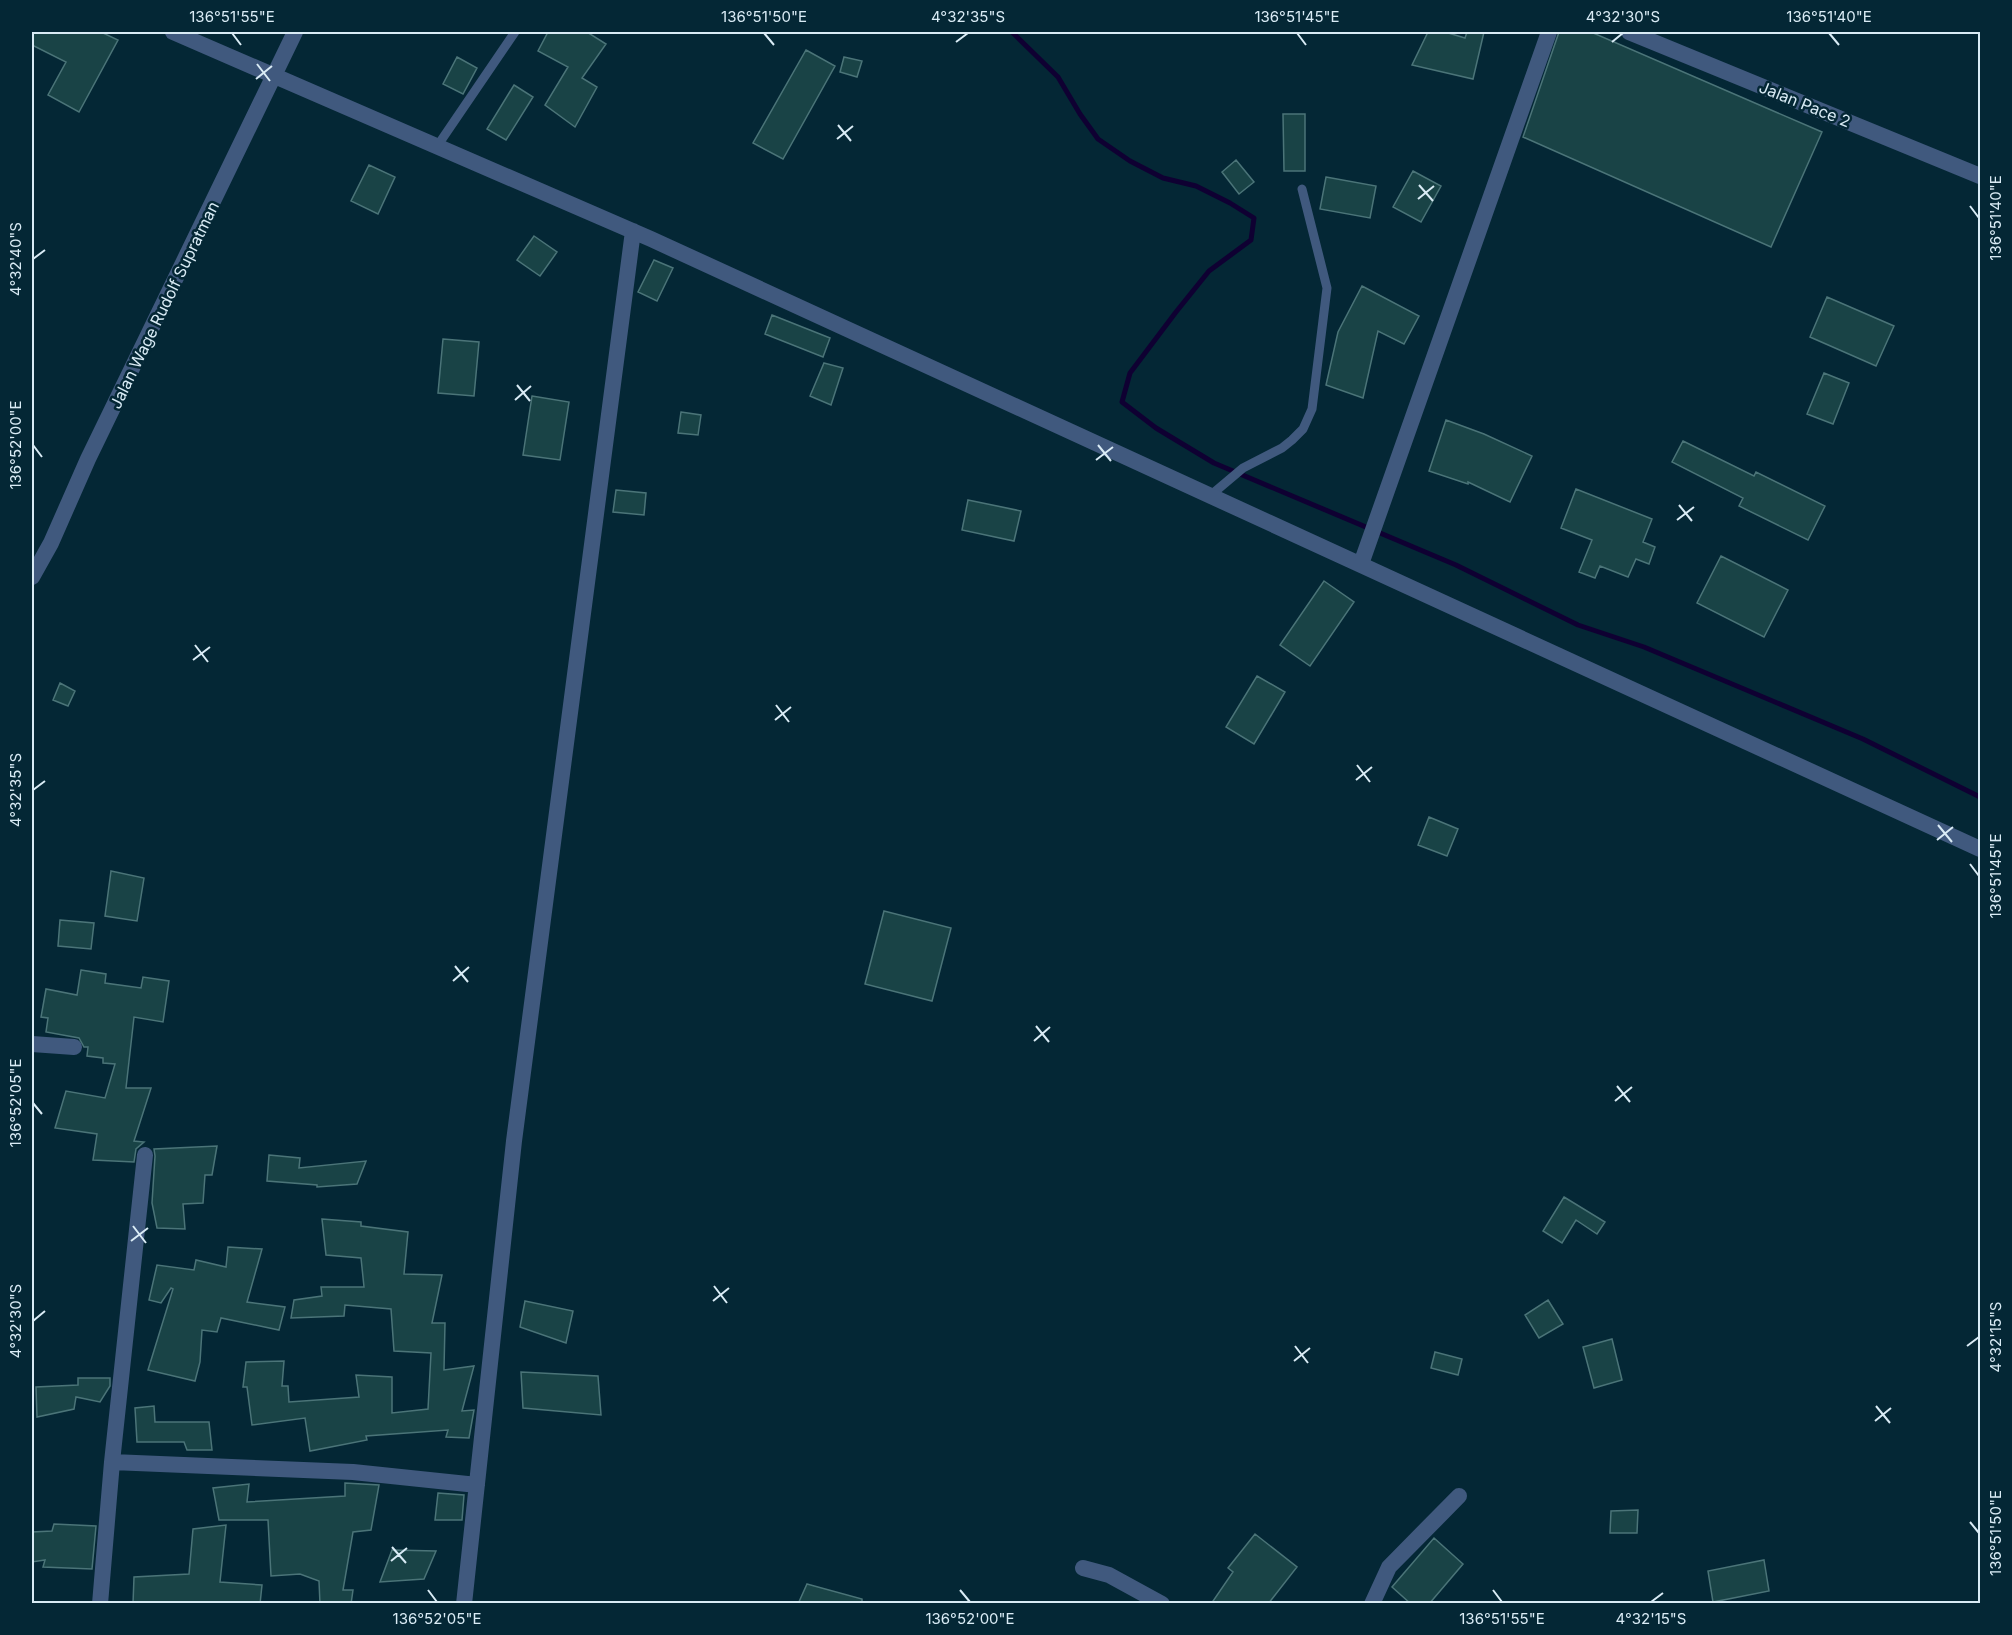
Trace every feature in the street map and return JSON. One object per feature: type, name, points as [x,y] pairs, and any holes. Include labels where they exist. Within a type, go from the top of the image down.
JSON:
[{"type":"street","points":[[173,32],[280,64],[438,145],[633,231],[1980,849]]},
{"type":"street","name":"Jalan Wage Rudolf Supratman","points":[[32,577],[51,543],[88,459],[295,32]]},
{"type":"street","points":[[1361,564],[1549,32]]},
{"type":"street","name":"Jalan Pace 2","points":[[1629,32],[1980,176]]},
{"type":"street","points":[[464,1604],[514,1141],[633,231]]},
{"type":"street","points":[[32,1044],[74,1047]]},
{"type":"street","points":[[100,1604],[112,1462],[145,1155]]},
{"type":"street","points":[[112,1462],[342,1471],[477,1485]]},
{"type":"street","points":[[1372,1604],[1389,1567],[1459,1496]]},
{"type":"street","points":[[1083,1568],[1109,1575],[1162,1604]]},
{"type":"lane","points":[[438,145],[515,32]]},
{"type":"lane","points":[[1211,495],[1243,468],[1282,448],[1292,440],[1303,429],[1312,409],[1328,288],[1302,189]]},
{"type":"building","points":[[32,32],[101,32],[118,40],[79,112],[48,95],[66,62],[32,45]]},
{"type":"building","points":[[548,32],[587,32],[606,44],[582,78],[597,87],[575,127],[545,105],[568,67],[538,51]]},
{"type":"building","points":[[1428,32],[1445,32],[1465,38],[1467,32],[1484,32],[1473,79],[1412,65]]},
{"type":"building","points":[[1559,32],[1591,32],[1822,132],[1771,247],[1523,137]]},
{"type":"building","points":[[806,50],[835,66],[783,159],[753,143]]},
{"type":"building","points":[[457,57],[477,68],[463,94],[443,84]]},
{"type":"building","points":[[844,57],[862,61],[857,77],[840,72]]},
{"type":"building","points":[[514,85],[533,97],[506,140],[487,129]]},
{"type":"building","points":[[1283,114],[1305,114],[1305,171],[1284,171]]},
{"type":"building","points":[[1236,160],[1254,182],[1239,194],[1222,172]]},
{"type":"building","points":[[369,165],[395,177],[378,214],[351,201]]},
{"type":"building","points":[[1413,171],[1441,186],[1421,222],[1393,207]]},
{"type":"building","points":[[1326,177],[1376,186],[1370,218],[1320,209]]},
{"type":"building","points":[[534,236],[557,252],[540,276],[517,260]]},
{"type":"building","points":[[654,260],[673,268],[657,301],[638,292]]},
{"type":"building","points":[[1362,286],[1419,316],[1404,344],[1378,331],[1363,398],[1326,385],[1338,332]]},
{"type":"building","points":[[1827,297],[1894,326],[1876,366],[1810,337]]},
{"type":"building","points":[[772,315],[830,338],[823,357],[765,334]]},
{"type":"building","points":[[443,339],[479,342],[474,396],[438,393]]},
{"type":"building","points":[[824,363],[843,368],[831,405],[810,396]]},
{"type":"building","points":[[1824,373],[1849,383],[1833,424],[1807,414]]},
{"type":"building","points":[[532,396],[569,402],[560,460],[523,455]]},
{"type":"building","points":[[681,412],[701,415],[698,435],[678,433]]},
{"type":"building","points":[[1446,420],[1532,456],[1510,502],[1468,482],[1468,484],[1429,471]]},
{"type":"building","points":[[1683,441],[1754,476],[1756,472],[1825,506],[1808,540],[1739,506],[1743,498],[1672,462]]},
{"type":"building","points":[[1576,489],[1652,519],[1643,542],[1655,547],[1649,564],[1636,559],[1628,577],[1600,566],[1595,578],[1579,572],[1592,540],[1561,528]]},
{"type":"building","points":[[616,490],[646,493],[644,515],[613,512]]},
{"type":"building","points":[[968,500],[1021,511],[1014,541],[962,530]]},
{"type":"building","points":[[1721,556],[1788,590],[1764,637],[1697,603]]},
{"type":"building","points":[[1324,581],[1354,602],[1310,666],[1280,645]]},
{"type":"building","points":[[1257,676],[1285,692],[1254,744],[1226,727]]},
{"type":"building","points":[[60,683],[75,691],[68,706],[53,700]]},
{"type":"building","points":[[1429,817],[1458,829],[1447,856],[1418,845]]},
{"type":"building","points":[[111,871],[144,878],[137,921],[105,916]]},
{"type":"building","points":[[884,911],[951,928],[932,1001],[865,984]]},
{"type":"building","points":[[60,920],[94,923],[91,949],[58,946]]},
{"type":"building","points":[[81,970],[106,974],[105,983],[141,988],[143,977],[169,981],[163,1022],[134,1017],[126,1088],[151,1088],[134,1141],[144,1142],[136,1149],[134,1162],[93,1160],[97,1134],[55,1128],[66,1091],[105,1098],[115,1064],[103,1063],[103,1058],[87,1056],[88,1047],[84,1047],[79,1038],[46,1032],[48,1018],[41,1017],[46,989],[77,995]]},
{"type":"building","points":[[217,1146],[212,1175],[205,1175],[203,1203],[183,1204],[185,1229],[157,1228],[152,1203],[154,1149]]},
{"type":"building","points":[[269,1155],[300,1158],[299,1168],[366,1161],[357,1184],[317,1187],[317,1185],[267,1181]]},
{"type":"building","points":[[1564,1197],[1605,1222],[1597,1234],[1576,1220],[1562,1243],[1543,1231]]},
{"type":"building","points":[[322,1219],[361,1222],[361,1226],[408,1232],[404,1274],[442,1275],[432,1323],[445,1323],[444,1370],[474,1366],[462,1411],[474,1410],[469,1438],[446,1437],[448,1430],[366,1436],[367,1440],[310,1451],[305,1418],[252,1425],[247,1387],[243,1387],[246,1362],[284,1361],[282,1386],[288,1386],[289,1402],[359,1397],[356,1375],[392,1377],[392,1413],[428,1409],[431,1353],[394,1351],[391,1309],[345,1305],[344,1316],[291,1318],[294,1300],[322,1296],[321,1287],[364,1287],[361,1258],[326,1255]]},
{"type":"building","points":[[228,1247],[262,1249],[247,1302],[285,1307],[279,1330],[221,1318],[217,1332],[202,1330],[200,1362],[195,1381],[148,1370],[173,1289],[171,1288],[161,1303],[149,1300],[157,1265],[194,1270],[196,1260],[226,1267]]},
{"type":"building","points":[[1548,1300],[1563,1324],[1539,1338],[1525,1315]]},
{"type":"building","points":[[525,1301],[573,1311],[566,1343],[520,1327]]},
{"type":"building","points":[[1612,1339],[1622,1380],[1594,1388],[1583,1347]]},
{"type":"building","points":[[1435,1352],[1462,1359],[1458,1375],[1431,1368]]},
{"type":"building","points":[[521,1372],[598,1376],[601,1415],[523,1408]]},
{"type":"building","points":[[78,1378],[110,1378],[110,1386],[100,1402],[76,1397],[74,1409],[37,1417],[36,1387],[78,1385]]},
{"type":"building","points":[[154,1406],[155,1422],[209,1422],[212,1450],[187,1450],[184,1442],[137,1442],[135,1408]]},
{"type":"building","points":[[345,1483],[379,1485],[371,1530],[353,1532],[343,1590],[353,1590],[351,1604],[320,1604],[319,1581],[300,1574],[271,1576],[268,1520],[219,1520],[213,1488],[249,1484],[247,1502],[345,1496]]},
{"type":"building","points":[[438,1493],[464,1495],[462,1520],[435,1520]]},
{"type":"building","points":[[1638,1510],[1637,1533],[1610,1533],[1611,1511]]},
{"type":"building","points":[[54,1524],[96,1526],[92,1569],[43,1567],[45,1560],[32,1562],[32,1532],[52,1531]]},
{"type":"building","points":[[226,1525],[220,1582],[262,1585],[260,1604],[133,1604],[134,1577],[189,1574],[193,1529]]},
{"type":"building","points":[[1255,1534],[1297,1567],[1268,1604],[1211,1604],[1233,1572],[1228,1568]]},
{"type":"building","points":[[1434,1538],[1463,1564],[1429,1604],[1411,1604],[1392,1587]]},
{"type":"building","points":[[392,1550],[436,1551],[424,1579],[380,1582]]},
{"type":"building","points":[[1764,1560],[1769,1591],[1713,1602],[1708,1571]]},
{"type":"building","points":[[807,1584],[862,1599],[862,1604],[798,1604]]},
{"type":"waterway","points":[[1012,32],[1058,77],[1098,139],[1130,161],[1163,178],[1196,186],[1254,218],[1251,240],[1209,271],[1130,373],[1122,402],[1156,428],[1214,463],[1456,565],[1578,625],[1644,647],[1863,739],[1980,797]]}]
